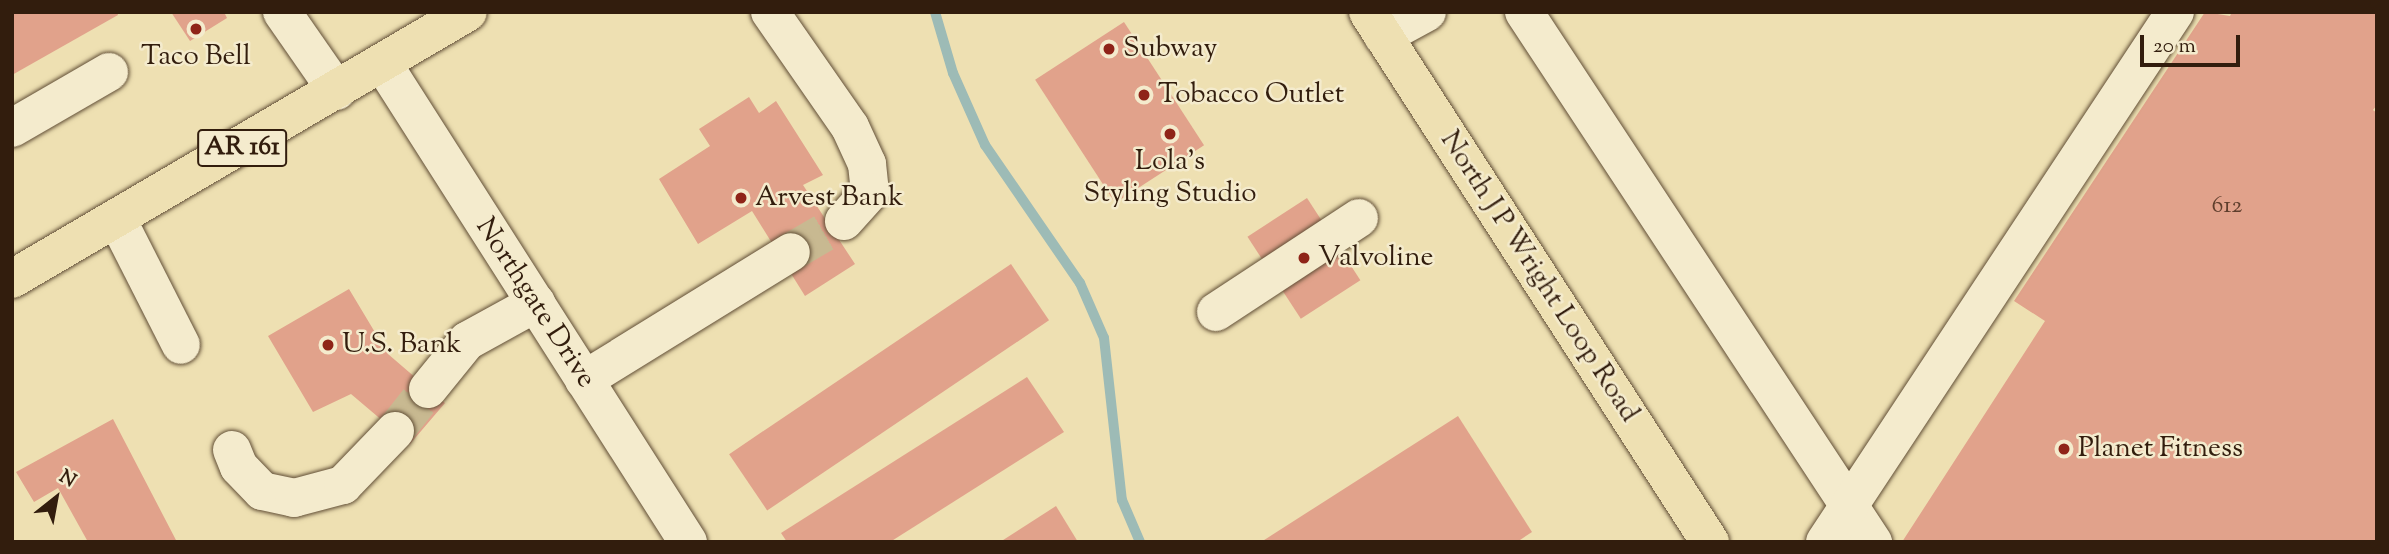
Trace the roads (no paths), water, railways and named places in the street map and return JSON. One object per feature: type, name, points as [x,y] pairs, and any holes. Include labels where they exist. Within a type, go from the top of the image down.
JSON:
[{"type":"main road","name":"AR 161","points":[[12,279],[468,12]]},
{"type":"main road","name":"North J P Wright Loop Road","points":[[1375,24],[1710,542]]},
{"type":"street","points":[[282,12],[337,91]]},
{"type":"street","points":[[770,12],[850,127],[867,164],[870,192],[844,221]]},
{"type":"street","points":[[1375,24],[1427,12]]},
{"type":"street","points":[[1524,12],[1872,542]]},
{"type":"street","points":[[1825,542],[2175,12]]},
{"type":"street","name":"Northgate Drive","points":[[383,64],[688,542]]},
{"type":"street","points":[[12,128],[109,72]]},
{"type":"street","points":[[1216,312],[1359,218]]},
{"type":"street","points":[[117,219],[181,345]]},
{"type":"street","points":[[584,380],[669,332],[791,253]]},
{"type":"street","points":[[428,389],[467,341],[536,303]]},
{"type":"street","points":[[232,450],[239,467],[261,491],[294,498],[343,485],[396,432]]},
{"type":"waterway","points":[[935,12],[953,73],[985,145],[1080,283],[1104,338],[1122,500],[1140,542]]},
{"type":"tunnel","points":[[791,252],[844,221]]},
{"type":"tunnel","points":[[395,431],[428,389]]},
{"type":"place","name":"Taco Bell","points":[[196,29]]},
{"type":"place","name":"Subway","points":[[1109,49]]},
{"type":"place","name":"Tobacco Outlet","points":[[1144,95]]},
{"type":"place","name":"Lola's Styling Studio","points":[[1170,134]]},
{"type":"place","name":"Arvest Bank","points":[[741,198]]},
{"type":"place","name":"Valvoline","points":[[1304,258]]},
{"type":"place","name":"U.S. Bank","points":[[328,345]]},
{"type":"place","name":"Planet Fitness","points":[[2064,449]]}]
